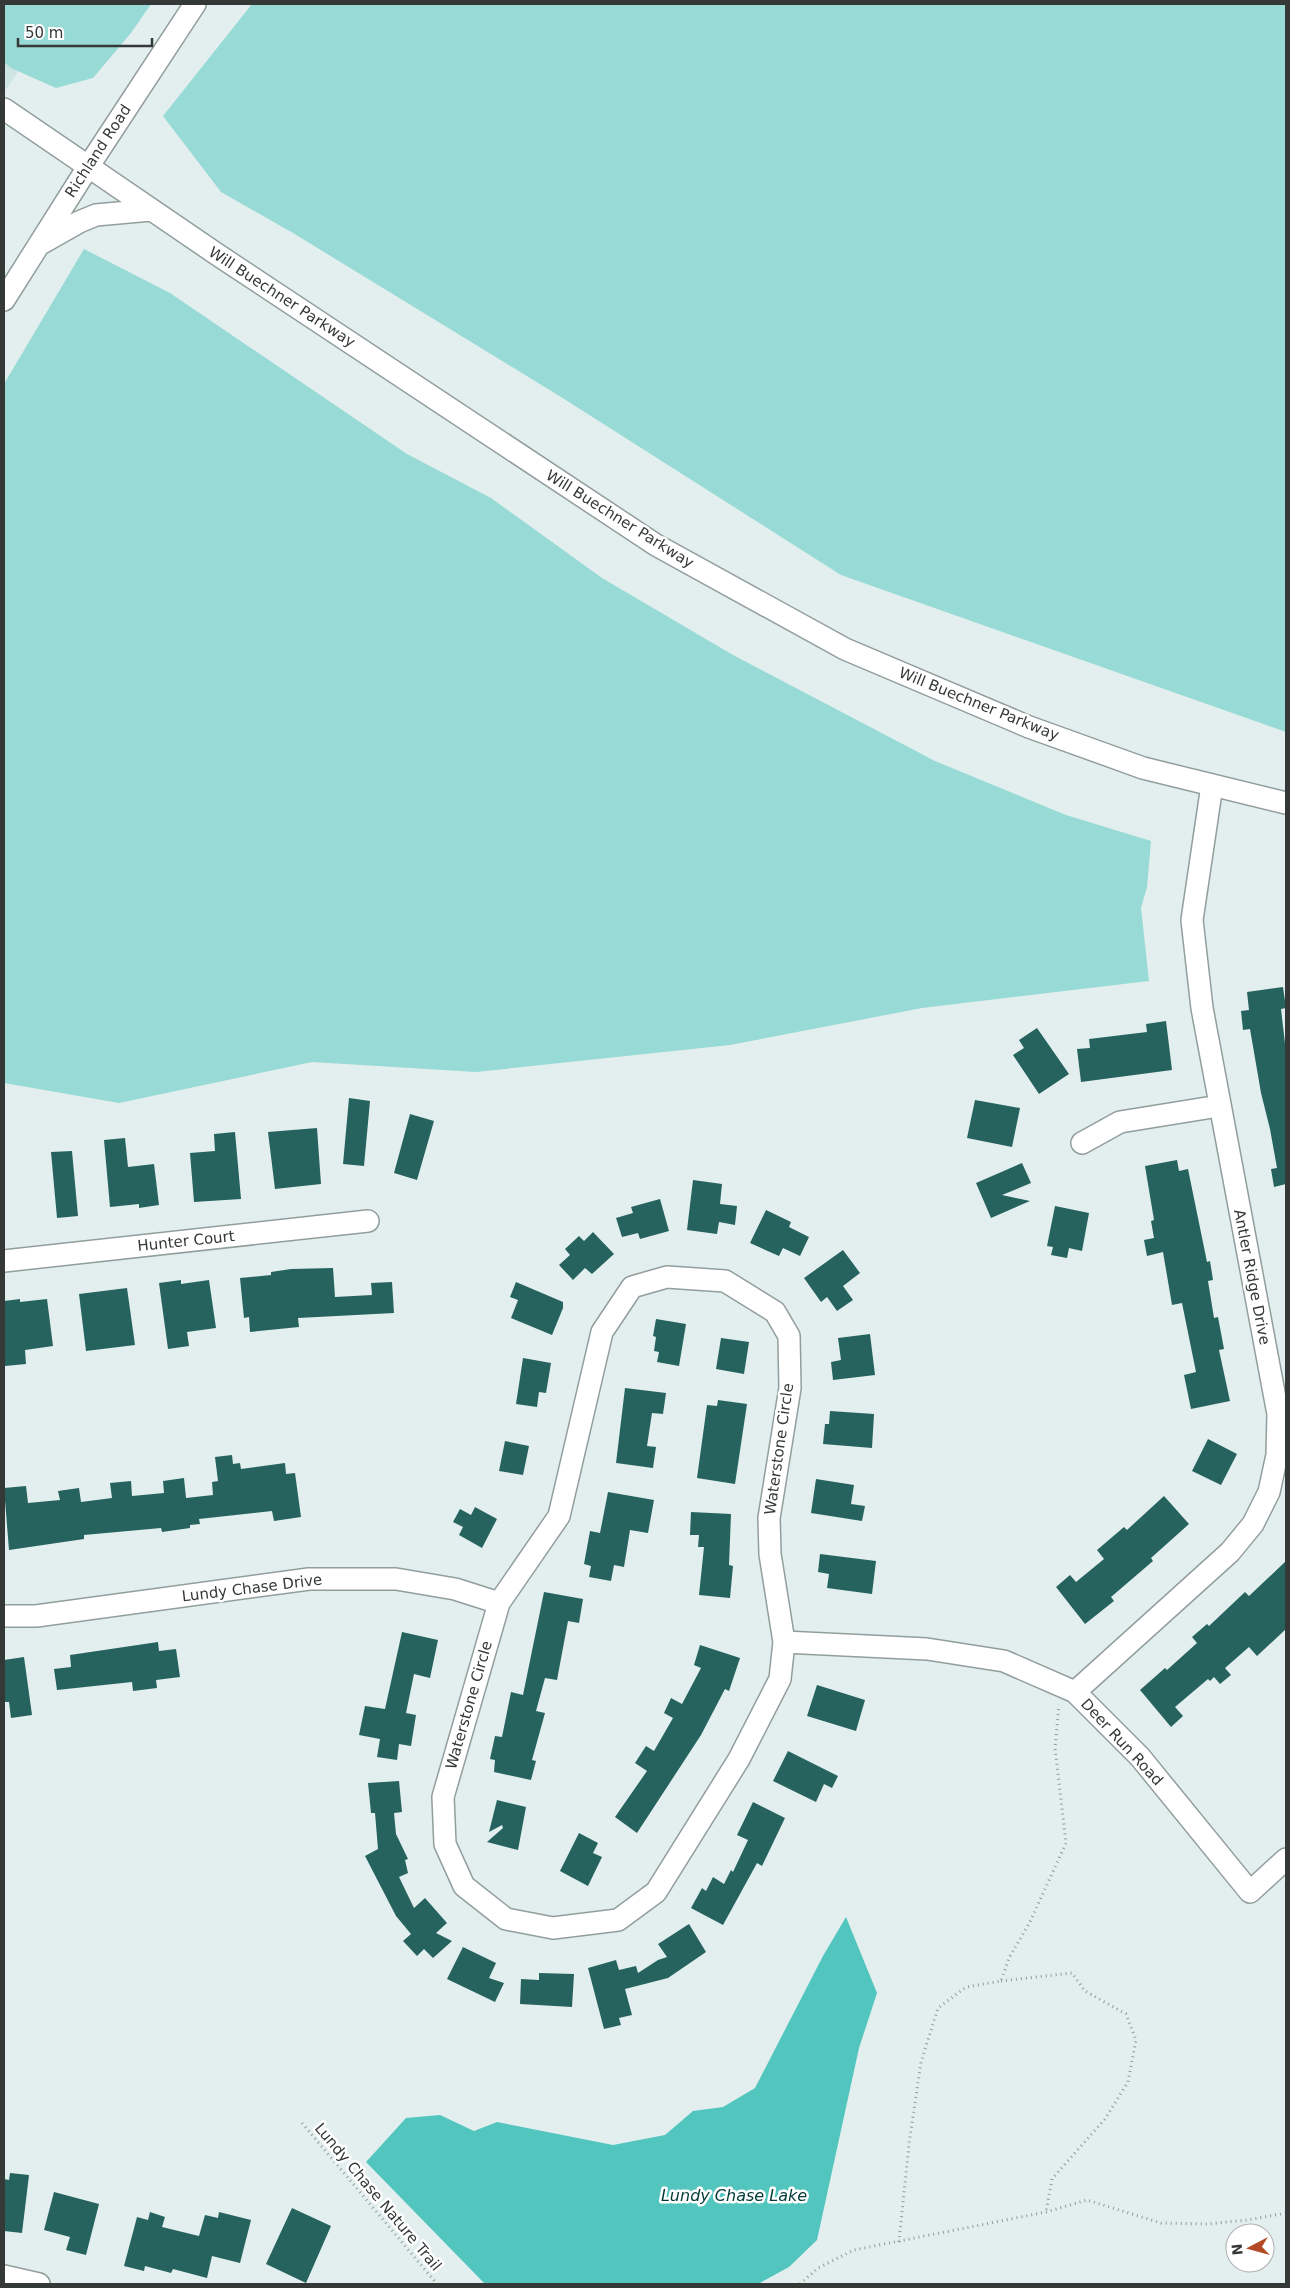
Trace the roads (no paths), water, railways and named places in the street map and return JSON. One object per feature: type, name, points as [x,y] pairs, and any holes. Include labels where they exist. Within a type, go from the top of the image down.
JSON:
[{"type":"street","name":"Richland Road","points":[[4,300],[88,167],[195,4]]},
{"type":"street","name":"Will Buechner Parkway","points":[[4,109],[151,210],[656,545],[837,644],[1029,727],[1144,768],[1286,803]]},
{"type":"street","points":[[39,245],[96,215],[151,210]]},
{"type":"street","name":"Antler Ridge Drive","points":[[1068,1689],[1230,1552],[1253,1524],[1269,1492],[1277,1455],[1278,1414],[1202,1008],[1192,920],[1212,785]]},
{"type":"street","points":[[1082,1143],[1120,1122],[1220,1106]]},
{"type":"street","name":"Hunter Court","points":[[4,1261],[368,1221]]},
{"type":"street","name":"Waterstone Circle","points":[[667,1277],[725,1281],[775,1312],[789,1336],[790,1388],[769,1518],[770,1554],[784,1642],[780,1679],[739,1759],[656,1892],[618,1920],[553,1928],[506,1919],[464,1886],[445,1844],[443,1797],[498,1603],[559,1516],[602,1332],[632,1287],[667,1277]]},
{"type":"street","name":"Lundy Chase Drive","points":[[4,1616],[36,1616],[308,1579],[396,1579],[455,1589],[498,1603]]},
{"type":"street","name":"Deer Run Road","points":[[784,1642],[927,1649],[1004,1661],[1068,1689],[1140,1757],[1250,1892],[1286,1859]]},
{"type":"street","points":[[4,2276],[39,2284]]},
{"type":"water","name":"Lundy Chase Lake","points":[[846,1917],[877,1993],[859,2048],[817,2240],[789,2267],[758,2284],[485,2284],[366,2162],[406,2118],[440,2115],[474,2131],[497,2122],[613,2145],[665,2135],[693,2111],[723,2107],[755,2088],[823,1956]]}]
